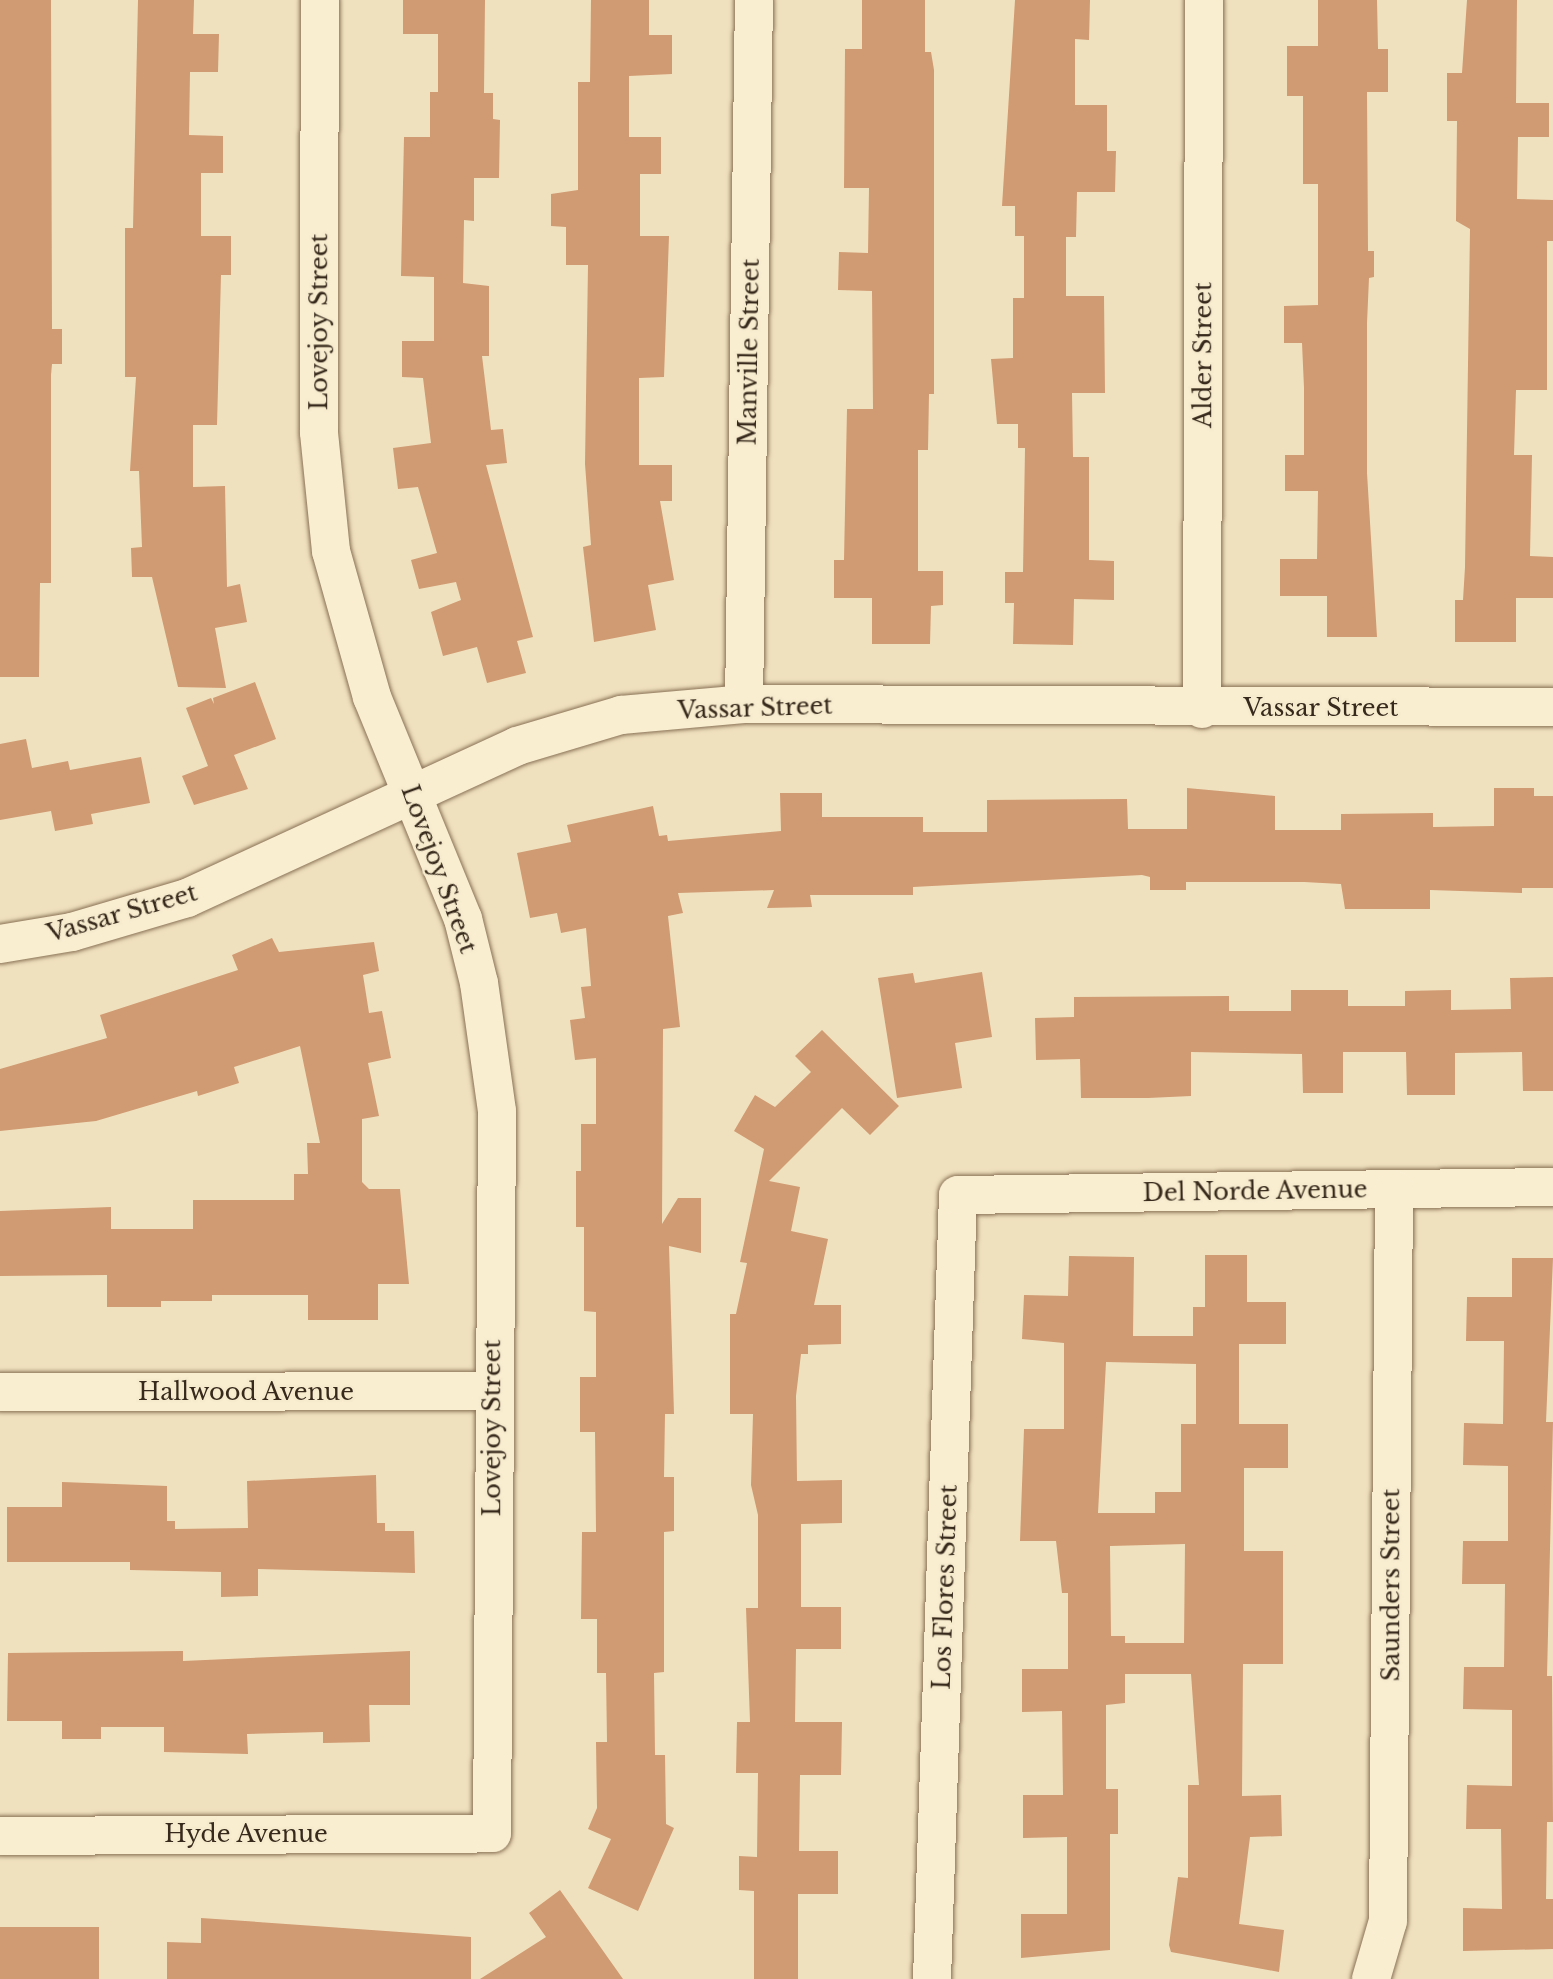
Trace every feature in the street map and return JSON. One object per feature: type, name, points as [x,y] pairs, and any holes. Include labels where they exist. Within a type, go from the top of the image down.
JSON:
[{"type":"street","name":"Lovejoy Street","points":[[320,0],[323,491],[347,624],[463,919],[491,1046],[497,1111],[492,1391],[492,1833]]},
{"type":"street","name":"Manville Street","points":[[744,704],[754,0]]},
{"type":"street","name":"Alder Street","points":[[1202,709],[1204,0]]},
{"type":"street","name":"Vassar Street","points":[[0,944],[72,932],[187,898],[517,746],[621,715],[744,704],[1202,709],[1553,707]]},
{"type":"street","name":"Del Norde Avenue","points":[[958,1195],[1553,1187]]},
{"type":"street","name":"Saunders Street","points":[[1371,1979],[1388,1921],[1394,1189]]},
{"type":"street","name":"Los Flores Street","points":[[932,1979],[958,1195]]},
{"type":"street","name":"Hallwood Avenue","points":[[0,1392],[492,1391]]},
{"type":"street","name":"Hyde Avenue","points":[[0,1836],[492,1833]]},
{"type":"building","points":[[0,0],[51,0],[52,329],[62,329],[62,364],[52,364],[51,375],[51,583],[40,583],[39,677],[0,677]]},
{"type":"building","points":[[138,0],[194,0],[193,34],[219,34],[218,72],[190,72],[189,135],[223,136],[223,173],[201,173],[201,236],[231,236],[231,275],[221,275],[217,425],[193,425],[193,487],[225,486],[227,587],[240,584],[247,622],[215,628],[226,688],[178,687],[152,577],[132,577],[131,548],[142,547],[139,471],[130,471],[136,377],[125,377],[125,228],[133,228]]},
{"type":"building","points":[[403,0],[485,0],[484,93],[493,93],[493,119],[500,120],[499,178],[474,178],[474,221],[464,220],[463,283],[489,286],[489,356],[482,356],[491,430],[503,429],[507,463],[486,465],[533,637],[517,641],[526,673],[487,683],[477,647],[443,656],[431,612],[461,600],[456,582],[419,589],[411,560],[437,553],[418,487],[398,489],[393,448],[431,443],[423,378],[402,377],[402,341],[434,341],[434,277],[401,276],[404,137],[430,137],[430,92],[438,92],[438,34],[403,34]]},
{"type":"building","points":[[591,0],[649,0],[649,35],[672,35],[672,74],[629,76],[629,137],[661,137],[661,174],[640,174],[640,236],[669,236],[664,377],[639,378],[639,465],[672,465],[672,501],[660,501],[674,580],[648,585],[656,630],[594,642],[583,547],[591,545],[585,464],[588,265],[566,265],[566,227],[551,226],[551,194],[578,190],[578,82],[590,82]]},
{"type":"building","points":[[862,0],[925,0],[925,52],[931,52],[934,70],[934,394],[929,394],[928,450],[918,450],[918,571],[943,571],[943,605],[931,606],[930,644],[872,644],[872,598],[834,598],[834,560],[844,560],[847,409],[873,409],[872,291],[838,290],[839,252],[868,253],[869,188],[844,188],[845,49],[862,49]]},
{"type":"building","points":[[1015,0],[1090,0],[1089,40],[1075,39],[1075,105],[1107,105],[1107,151],[1116,151],[1115,192],[1077,192],[1076,237],[1066,237],[1066,296],[1104,296],[1105,393],[1072,393],[1073,457],[1089,457],[1089,560],[1114,561],[1114,600],[1074,599],[1073,645],[1013,644],[1014,603],[1005,603],[1005,572],[1023,572],[1025,448],[1018,448],[1018,424],[997,424],[991,359],[1013,358],[1013,298],[1024,298],[1024,236],[1015,236],[1015,206],[1002,206]]},
{"type":"building","points":[[1318,0],[1377,0],[1378,49],[1388,49],[1388,92],[1367,92],[1368,251],[1374,251],[1374,277],[1369,278],[1367,323],[1367,473],[1377,637],[1327,637],[1327,596],[1280,596],[1280,559],[1317,559],[1318,491],[1285,491],[1285,455],[1304,455],[1304,388],[1302,343],[1284,343],[1284,306],[1318,305],[1318,184],[1303,184],[1303,96],[1287,96],[1287,46],[1318,46]]},
{"type":"building","points":[[1467,0],[1517,0],[1516,103],[1549,103],[1549,137],[1518,137],[1517,199],[1553,200],[1553,241],[1547,241],[1547,390],[1516,390],[1514,455],[1532,455],[1530,556],[1553,557],[1553,598],[1516,598],[1516,642],[1455,642],[1455,600],[1463,600],[1465,567],[1470,229],[1456,221],[1457,121],[1447,121],[1447,73],[1462,73]]},
{"type":"building","points":[[255,682],[276,739],[234,755],[248,789],[194,805],[182,776],[208,766],[186,708],[211,698],[214,704],[213,698]]},
{"type":"building","points":[[26,739],[32,768],[68,761],[70,770],[141,757],[150,803],[91,814],[93,824],[55,831],[51,811],[0,820],[0,744]]},
{"type":"building","points":[[1187,788],[1275,796],[1275,830],[1341,830],[1341,814],[1433,813],[1433,827],[1494,826],[1494,788],[1534,788],[1534,796],[1553,796],[1553,888],[1522,888],[1522,893],[1430,890],[1430,909],[1345,909],[1341,884],[1186,882],[1186,890],[1150,890],[1150,877],[1142,875],[913,887],[913,895],[810,895],[812,907],[767,908],[774,890],[678,893],[683,913],[668,916],[680,1027],[663,1029],[662,1224],[678,1198],[701,1198],[701,1253],[669,1246],[674,1414],[665,1414],[664,1477],[674,1477],[674,1531],[664,1532],[664,1672],[654,1673],[655,1755],[665,1755],[666,1824],[674,1828],[638,1911],[588,1888],[611,1839],[588,1829],[597,1808],[596,1742],[607,1742],[606,1673],[597,1673],[597,1619],[581,1619],[582,1532],[596,1532],[595,1432],[580,1432],[580,1377],[596,1377],[596,1312],[584,1311],[584,1227],[576,1227],[576,1171],[581,1171],[581,1124],[596,1124],[596,1058],[575,1060],[570,1020],[585,1018],[581,987],[591,986],[586,928],[561,933],[557,913],[530,918],[517,853],[571,842],[567,825],[653,806],[659,836],[667,835],[668,841],[781,831],[780,793],[822,793],[822,817],[923,817],[923,832],[987,832],[987,800],[1127,799],[1128,829],[1187,829]]},
{"type":"building","points":[[272,938],[279,952],[374,942],[379,971],[363,975],[369,1013],[382,1011],[391,1058],[368,1063],[379,1116],[362,1119],[362,1182],[369,1189],[400,1189],[409,1284],[378,1284],[378,1320],[308,1320],[308,1295],[212,1295],[212,1301],[161,1301],[161,1307],[107,1307],[107,1275],[0,1276],[0,1211],[111,1207],[111,1229],[193,1229],[193,1200],[294,1200],[294,1174],[308,1174],[307,1143],[320,1143],[300,1046],[234,1067],[239,1083],[198,1096],[197,1091],[96,1121],[0,1131],[0,1069],[107,1038],[100,1015],[238,970],[232,955]]},
{"type":"building","points":[[982,972],[992,1037],[955,1043],[962,1088],[897,1098],[878,978],[913,973],[915,983]]},
{"type":"building","points":[[1553,977],[1553,1091],[1523,1091],[1522,1052],[1455,1053],[1455,1095],[1407,1095],[1406,1052],[1343,1052],[1343,1093],[1303,1093],[1302,1054],[1191,1052],[1191,1096],[1148,1098],[1081,1098],[1080,1059],[1036,1060],[1035,1018],[1074,1017],[1074,997],[1229,996],[1229,1011],[1291,1011],[1291,990],[1348,990],[1348,1006],[1405,1006],[1405,991],[1451,990],[1451,1010],[1511,1009],[1510,978]]},
{"type":"building","points":[[822,1030],[899,1106],[870,1135],[842,1108],[769,1181],[800,1187],[791,1231],[828,1239],[814,1305],[841,1305],[841,1344],[808,1345],[808,1354],[801,1354],[796,1396],[797,1481],[842,1480],[842,1523],[801,1524],[801,1607],[841,1607],[841,1649],[796,1649],[795,1722],[842,1722],[841,1775],[800,1775],[799,1851],[838,1851],[838,1894],[798,1894],[798,1979],[754,1979],[754,1891],[739,1890],[739,1856],[757,1857],[758,1773],[736,1773],[737,1722],[750,1722],[746,1608],[758,1608],[758,1515],[751,1485],[753,1414],[730,1414],[730,1314],[736,1314],[747,1263],[740,1262],[764,1149],[734,1131],[755,1095],[775,1107],[811,1072],[795,1056]]},
{"type":"building","points":[[1205,1255],[1247,1255],[1247,1302],[1286,1302],[1286,1344],[1239,1344],[1239,1424],[1288,1424],[1288,1468],[1244,1468],[1244,1551],[1283,1551],[1283,1664],[1243,1664],[1242,1796],[1281,1795],[1282,1836],[1250,1837],[1239,1924],[1284,1930],[1279,1972],[1171,1952],[1169,1945],[1178,1877],[1188,1878],[1188,1785],[1199,1785],[1191,1674],[1125,1674],[1125,1703],[1106,1705],[1106,1789],[1118,1789],[1118,1834],[1110,1834],[1110,1950],[1021,1958],[1021,1914],[1067,1914],[1067,1837],[1023,1838],[1023,1795],[1063,1795],[1062,1711],[1022,1712],[1022,1669],[1068,1669],[1068,1593],[1062,1593],[1056,1541],[1020,1541],[1024,1429],[1064,1429],[1064,1343],[1022,1339],[1024,1295],[1068,1296],[1069,1256],[1134,1257],[1133,1336],[1193,1336],[1193,1307],[1205,1307]],"holes":[[[1106,1362],[1196,1364],[1196,1424],[1181,1424],[1181,1492],[1155,1492],[1155,1513],[1098,1513]],[[1185,1544],[1184,1643],[1125,1643],[1125,1636],[1111,1636],[1110,1546]]]},
{"type":"building","points":[[1512,1258],[1553,1258],[1546,1422],[1553,1422],[1547,1676],[1552,1676],[1553,1822],[1547,1822],[1546,1899],[1553,1899],[1553,1949],[1463,1951],[1463,1908],[1502,1909],[1501,1829],[1466,1829],[1467,1785],[1512,1786],[1512,1710],[1463,1709],[1464,1667],[1504,1667],[1505,1584],[1462,1584],[1463,1541],[1508,1541],[1508,1466],[1463,1465],[1464,1423],[1503,1424],[1504,1341],[1466,1341],[1467,1297],[1512,1297]]},
{"type":"building","points":[[376,1475],[377,1523],[385,1523],[385,1531],[414,1531],[415,1573],[258,1569],[258,1596],[221,1597],[221,1572],[130,1570],[130,1562],[7,1562],[7,1507],[62,1507],[62,1482],[167,1486],[167,1521],[175,1521],[175,1529],[248,1528],[247,1481]]},
{"type":"building","points":[[183,1651],[183,1661],[410,1651],[410,1705],[369,1705],[370,1742],[323,1743],[323,1732],[247,1734],[248,1754],[164,1752],[164,1727],[101,1727],[101,1739],[62,1739],[62,1721],[7,1721],[8,1653]]},
{"type":"building","points":[[560,1890],[623,1979],[480,1979],[546,1937],[529,1913]]},
{"type":"building","points":[[201,1918],[471,1937],[471,1979],[167,1979],[167,1942],[201,1943]]},
{"type":"building","points":[[0,1927],[99,1927],[99,1979],[0,1979]]}]
